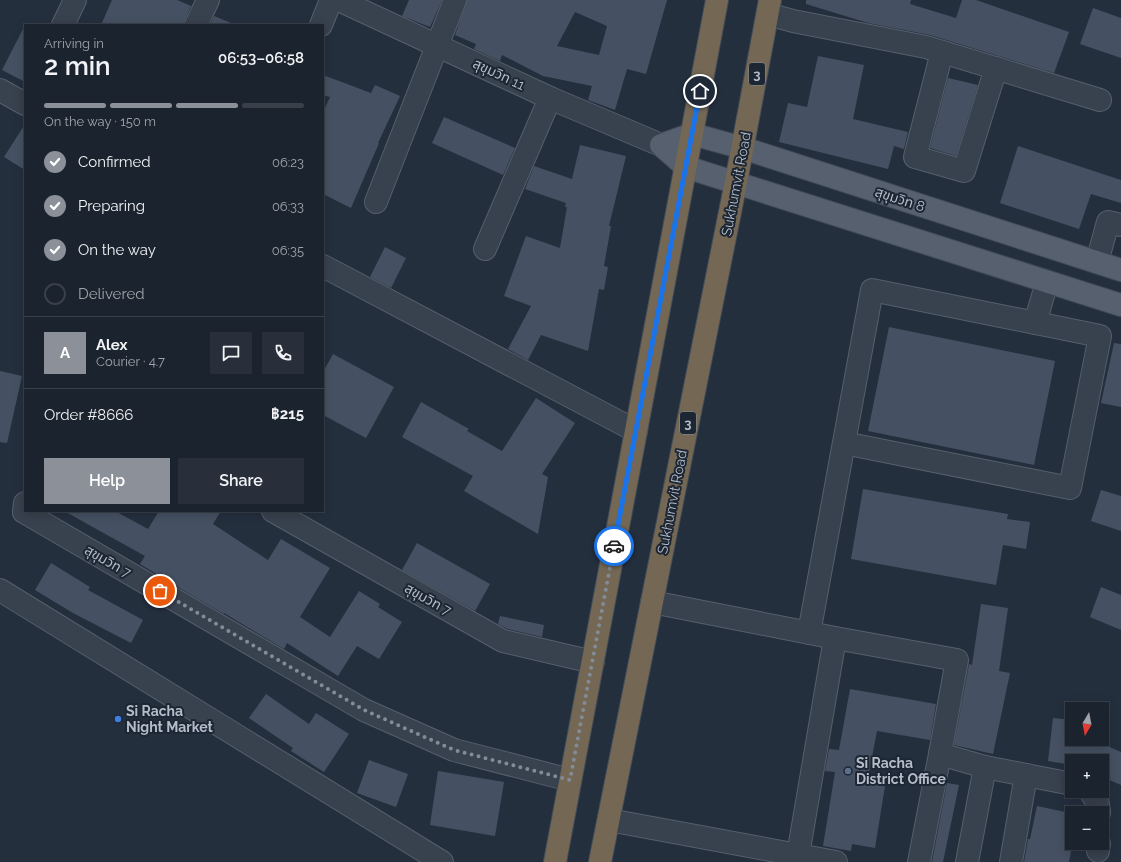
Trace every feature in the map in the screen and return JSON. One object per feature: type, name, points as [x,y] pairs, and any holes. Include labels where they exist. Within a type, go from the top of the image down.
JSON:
[{"type":"highway","points":[[555,862],[717,0]]},
{"type":"highway","name":"Sukhumvit Road","points":[[600,862],[743,148],[769,7]]},
{"type":"main road","points":[[661,145],[692,134],[743,148]]},
{"type":"main road","name":"สุขุมวิท 11","points":[[661,145],[686,167],[736,182]]},
{"type":"main road","name":"สุขุมวิท 8","points":[[743,148],[1121,270]]},
{"type":"main road","points":[[736,182],[1121,305]]},
{"type":"main road","points":[[1047,282],[1057,250]]},
{"type":"street","points":[[64,24],[75,0]]},
{"type":"street","points":[[196,24],[208,0]]},
{"type":"street","points":[[321,24],[331,0]]},
{"type":"street","name":"สุขุมวิท 11","points":[[339,0],[550,98],[661,145]]},
{"type":"street","points":[[376,202],[455,0]]},
{"type":"street","points":[[769,7],[793,21],[926,47],[1100,100]]},
{"type":"street","points":[[942,52],[915,158],[964,171],[996,68]]},
{"type":"street","points":[[0,90],[24,103]]},
{"type":"street","points":[[485,249],[550,98]]},
{"type":"street","points":[[1097,262],[1108,222],[1121,225]]},
{"type":"street","points":[[324,267],[636,431]]},
{"type":"street","points":[[1036,323],[1047,282]]},
{"type":"street","points":[[809,633],[872,290],[1100,336],[1070,488],[844,443]]},
{"type":"street","name":"สุขุมวิท 7","points":[[24,512],[364,710],[454,750],[570,780]]},
{"type":"street","name":"สุขุมวิท 7","points":[[275,512],[503,641],[592,662]]},
{"type":"street","points":[[0,590],[442,862]]},
{"type":"street","points":[[652,602],[957,660],[919,862]]},
{"type":"street","points":[[798,855],[835,638]]},
{"type":"street","points":[[940,754],[985,767],[1065,783]]},
{"type":"street","points":[[967,862],[985,767]]},
{"type":"street","points":[[1011,862],[1026,775]]},
{"type":"street","points":[[609,820],[836,862]]},
{"type":"building","points":[[112,0],[177,0],[191,6],[184,24],[101,24]]},
{"type":"building","points":[[409,0],[442,0],[430,27],[402,16]]},
{"type":"building","points":[[467,0],[667,0],[646,74],[627,69],[615,110],[588,100],[592,86],[543,76],[502,55],[500,61],[474,49],[476,44],[455,35]],"holes":[[[575,12],[607,26],[599,55],[557,46]]]},
{"type":"building","points":[[806,0],[911,0],[910,4],[956,18],[962,0],[976,0],[1069,32],[1054,73],[930,35],[868,23],[806,4]]},
{"type":"building","points":[[1093,8],[1121,18],[1121,58],[1080,44]]},
{"type":"building","points":[[214,16],[234,24],[210,24]]},
{"type":"building","points":[[24,27],[24,81],[2,70]]},
{"type":"building","points":[[818,56],[864,65],[853,119],[908,132],[904,149],[894,146],[888,169],[779,142],[788,103],[807,107]]},
{"type":"building","points":[[324,75],[371,93],[375,85],[400,96],[378,143],[351,208],[324,194],[324,110],[330,97],[324,95]]},
{"type":"building","points":[[948,78],[978,85],[956,156],[930,148]]},
{"type":"building","points":[[444,117],[515,148],[503,175],[432,143]]},
{"type":"building","points":[[24,126],[24,169],[4,157]]},
{"type":"building","points":[[580,145],[626,156],[609,226],[611,226],[604,266],[608,267],[604,290],[599,289],[588,351],[541,335],[528,360],[508,349],[531,306],[504,296],[526,236],[560,248],[567,207],[565,207],[566,203],[525,189],[534,166],[572,179]]},
{"type":"building","points":[[1018,146],[1121,180],[1121,203],[1091,194],[1079,229],[1000,203]]},
{"type":"building","points":[[385,247],[406,258],[391,288],[370,277]]},
{"type":"building","points":[[889,327],[1055,361],[1034,465],[868,431]]},
{"type":"building","points":[[1114,343],[1121,344],[1121,407],[1101,403]]},
{"type":"building","points":[[333,354],[394,387],[366,438],[324,416],[324,370]]},
{"type":"building","points":[[0,371],[22,376],[7,443],[0,442]]},
{"type":"building","points":[[536,398],[575,423],[542,474],[548,477],[538,534],[464,491],[473,476],[402,437],[421,402],[469,429],[467,431],[502,451]]},
{"type":"building","points":[[863,489],[1008,514],[1007,519],[1030,522],[1026,549],[1003,545],[996,585],[851,559]]},
{"type":"building","points":[[1101,490],[1121,496],[1121,531],[1091,521]]},
{"type":"building","points":[[66,512],[117,512],[148,529],[158,512],[220,512],[213,524],[268,560],[281,539],[330,568],[300,617],[330,637],[359,591],[380,604],[378,607],[402,622],[379,659],[357,646],[338,676],[287,643],[284,649],[140,564],[145,556]]},
{"type":"building","points":[[417,543],[490,584],[475,611],[402,570]]},
{"type":"building","points":[[51,563],[90,587],[88,590],[143,620],[131,643],[73,613],[35,590]]},
{"type":"building","points":[[1101,587],[1121,595],[1121,630],[1090,617]]},
{"type":"building","points":[[981,604],[1008,608],[999,671],[1010,673],[993,754],[954,745],[969,664],[972,665]]},
{"type":"building","points":[[500,616],[544,625],[542,637],[508,629],[498,624]]},
{"type":"building","name":"Si Racha District Office","points":[[850,689],[936,704],[930,740],[877,731],[867,783],[885,786],[875,848],[852,844],[851,851],[823,846],[835,772],[825,771],[829,749],[839,750]]},
{"type":"building","points":[[266,694],[309,724],[316,713],[349,734],[324,772],[291,751],[293,748],[249,718]]},
{"type":"building","points":[[1053,718],[1065,719],[1065,746],[1107,746],[1121,752],[1121,785],[1109,780],[1109,754],[1065,754],[1065,764],[1048,761]]},
{"type":"building","points":[[369,760],[408,774],[396,807],[357,793]]},
{"type":"building","points":[[438,771],[504,782],[495,836],[430,825]]},
{"type":"building","points":[[947,783],[959,785],[943,862],[932,862]]},
{"type":"building","points":[[1037,806],[1065,812],[1064,845],[1065,850],[1071,850],[1069,862],[1024,862],[1028,839],[1030,839]]},
{"type":"way so far","points":[[160,591],[364,710],[454,750],[570,780],[614,546]]},
{"type":"place","name":"Si Racha Night Market","points":[[118,719]]},
{"type":"place","name":"Si Racha District Office","points":[[848,771]]},
{"type":"route","points":[[614,546],[700,91]]}]
